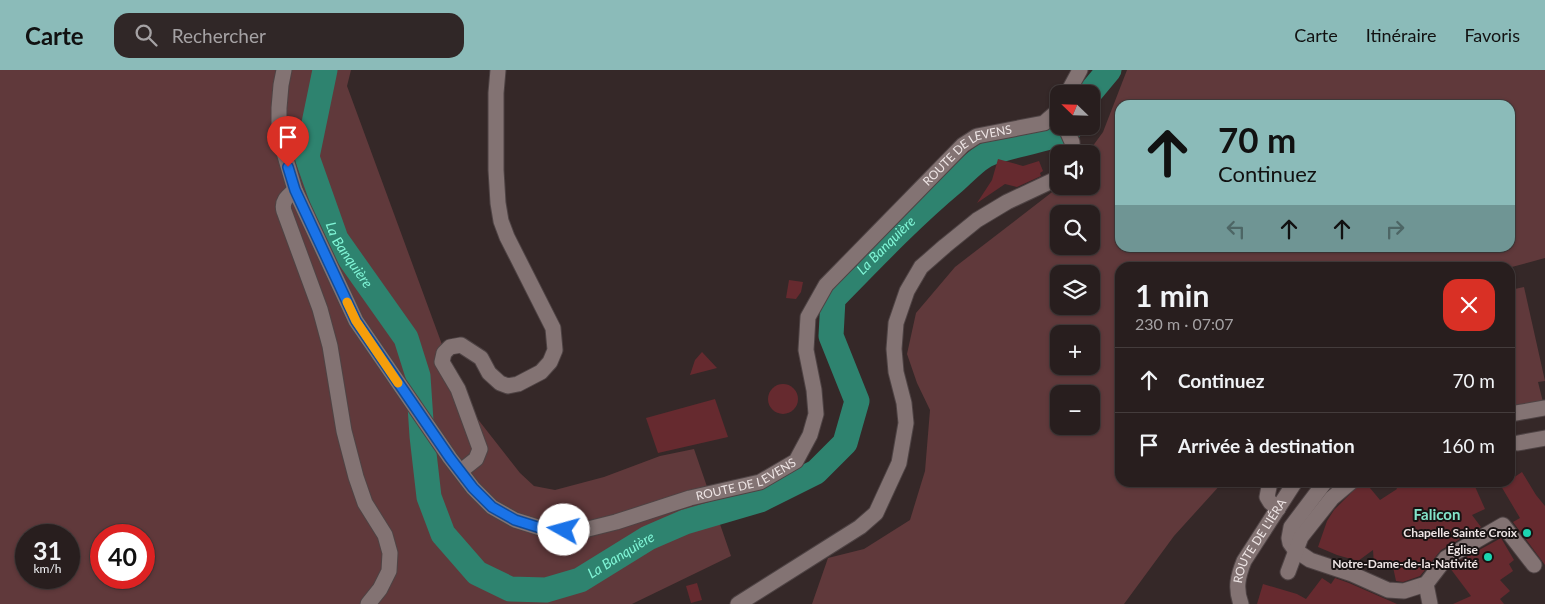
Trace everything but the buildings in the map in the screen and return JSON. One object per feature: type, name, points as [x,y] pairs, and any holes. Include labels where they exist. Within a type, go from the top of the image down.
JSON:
[{"type":"street","name":"ROUTE DE LEVENS","points":[[284,70],[281,85],[279,129],[283,149],[295,190],[356,321],[450,458],[473,488],[492,507],[515,520],[547,530],[580,531],[616,522],[690,498],[760,482],[796,461],[810,434],[816,414],[814,390],[806,350],[808,317],[826,285],[962,145],[976,136],[1020,129],[1044,123],[1050,118]]},
{"type":"street","points":[[461,471],[476,459],[480,449],[458,389],[442,362],[444,353],[450,347],[461,344],[481,358],[489,373],[500,383],[508,386],[518,384],[541,372],[550,362],[555,350],[553,328],[507,237],[501,221],[496,170],[496,94],[498,70]]},
{"type":"street","points":[[1072,85],[1080,70]]},
{"type":"street","points":[[738,604],[860,527],[876,513],[898,463],[906,423],[904,403],[896,372],[894,349],[896,323],[907,290],[922,267],[977,220],[1007,202],[1050,182]]},
{"type":"street","points":[[295,190],[285,200],[283,208],[320,308],[330,346],[344,431],[364,503],[385,535],[390,553],[389,571],[380,590],[368,604]]},
{"type":"street","points":[[1515,413],[1545,408]]},
{"type":"street","points":[[1518,443],[1545,438]]},
{"type":"street","points":[[1269,487],[1267,497],[1278,508]]},
{"type":"street","name":"ROUTE DE L'IÉRA","points":[[1241,604],[1237,587],[1244,561],[1292,487]]},
{"type":"street","name":"ROUTE DE L'IÉRA","points":[[1296,550],[1288,538],[1291,527],[1321,487]]},
{"type":"street","points":[[1288,572],[1301,537],[1332,498],[1345,487]]},
{"type":"street","points":[[1296,550],[1310,560],[1352,574],[1388,590],[1404,591],[1426,584],[1446,558],[1503,525],[1534,565]]},
{"type":"street","points":[[1426,584],[1430,604]]},
{"type":"shaded area","points":[[0,70],[351,70],[347,86],[462,399],[520,473],[534,486],[555,490],[604,477],[660,456],[694,449],[731,556],[632,604],[0,604]]},
{"type":"shaded area","points":[[1127,70],[1545,70],[1545,258],[1515,266],[1515,262],[1115,262],[1115,487],[1218,487],[1174,536],[1124,604],[812,604],[828,558],[864,549],[910,520],[925,471],[930,410],[917,383],[907,354],[916,313],[955,267],[1050,194],[1100,195],[1100,145],[1094,145],[1103,132],[1115,101],[1115,252],[1515,252],[1515,100],[1115,100]]},
{"type":"shaded area","points":[[1524,287],[1545,381],[1538,382],[1543,402],[1515,408],[1515,289]]},
{"type":"waterway","name":"La Banquière","points":[[325,70],[307,157],[336,239],[406,338],[418,376],[429,497],[443,534],[477,573],[510,589],[546,590],[580,580],[648,538],[685,522],[760,500],[816,472],[845,443],[857,401],[831,336],[833,299],[907,224],[978,160],[995,151],[1057,135]]},
{"type":"waterway","name":"La Banquière","points":[[1096,85],[1109,70]]},
{"type":"slow traffic","points":[[347,302],[356,321],[398,383]]},
{"type":"place","name":"Chapelle Sainte Croix","points":[[1527,533]]},
{"type":"place","name":"Église Notre-Dame-de-la-Nativité","points":[[1488,557]]},
{"type":"district","name":"Falicon","points":[[1437,515]]},
{"type":"route","points":[[288,167],[295,190],[356,321],[450,458],[473,488],[492,507],[515,520],[547,530],[564,530]]}]
